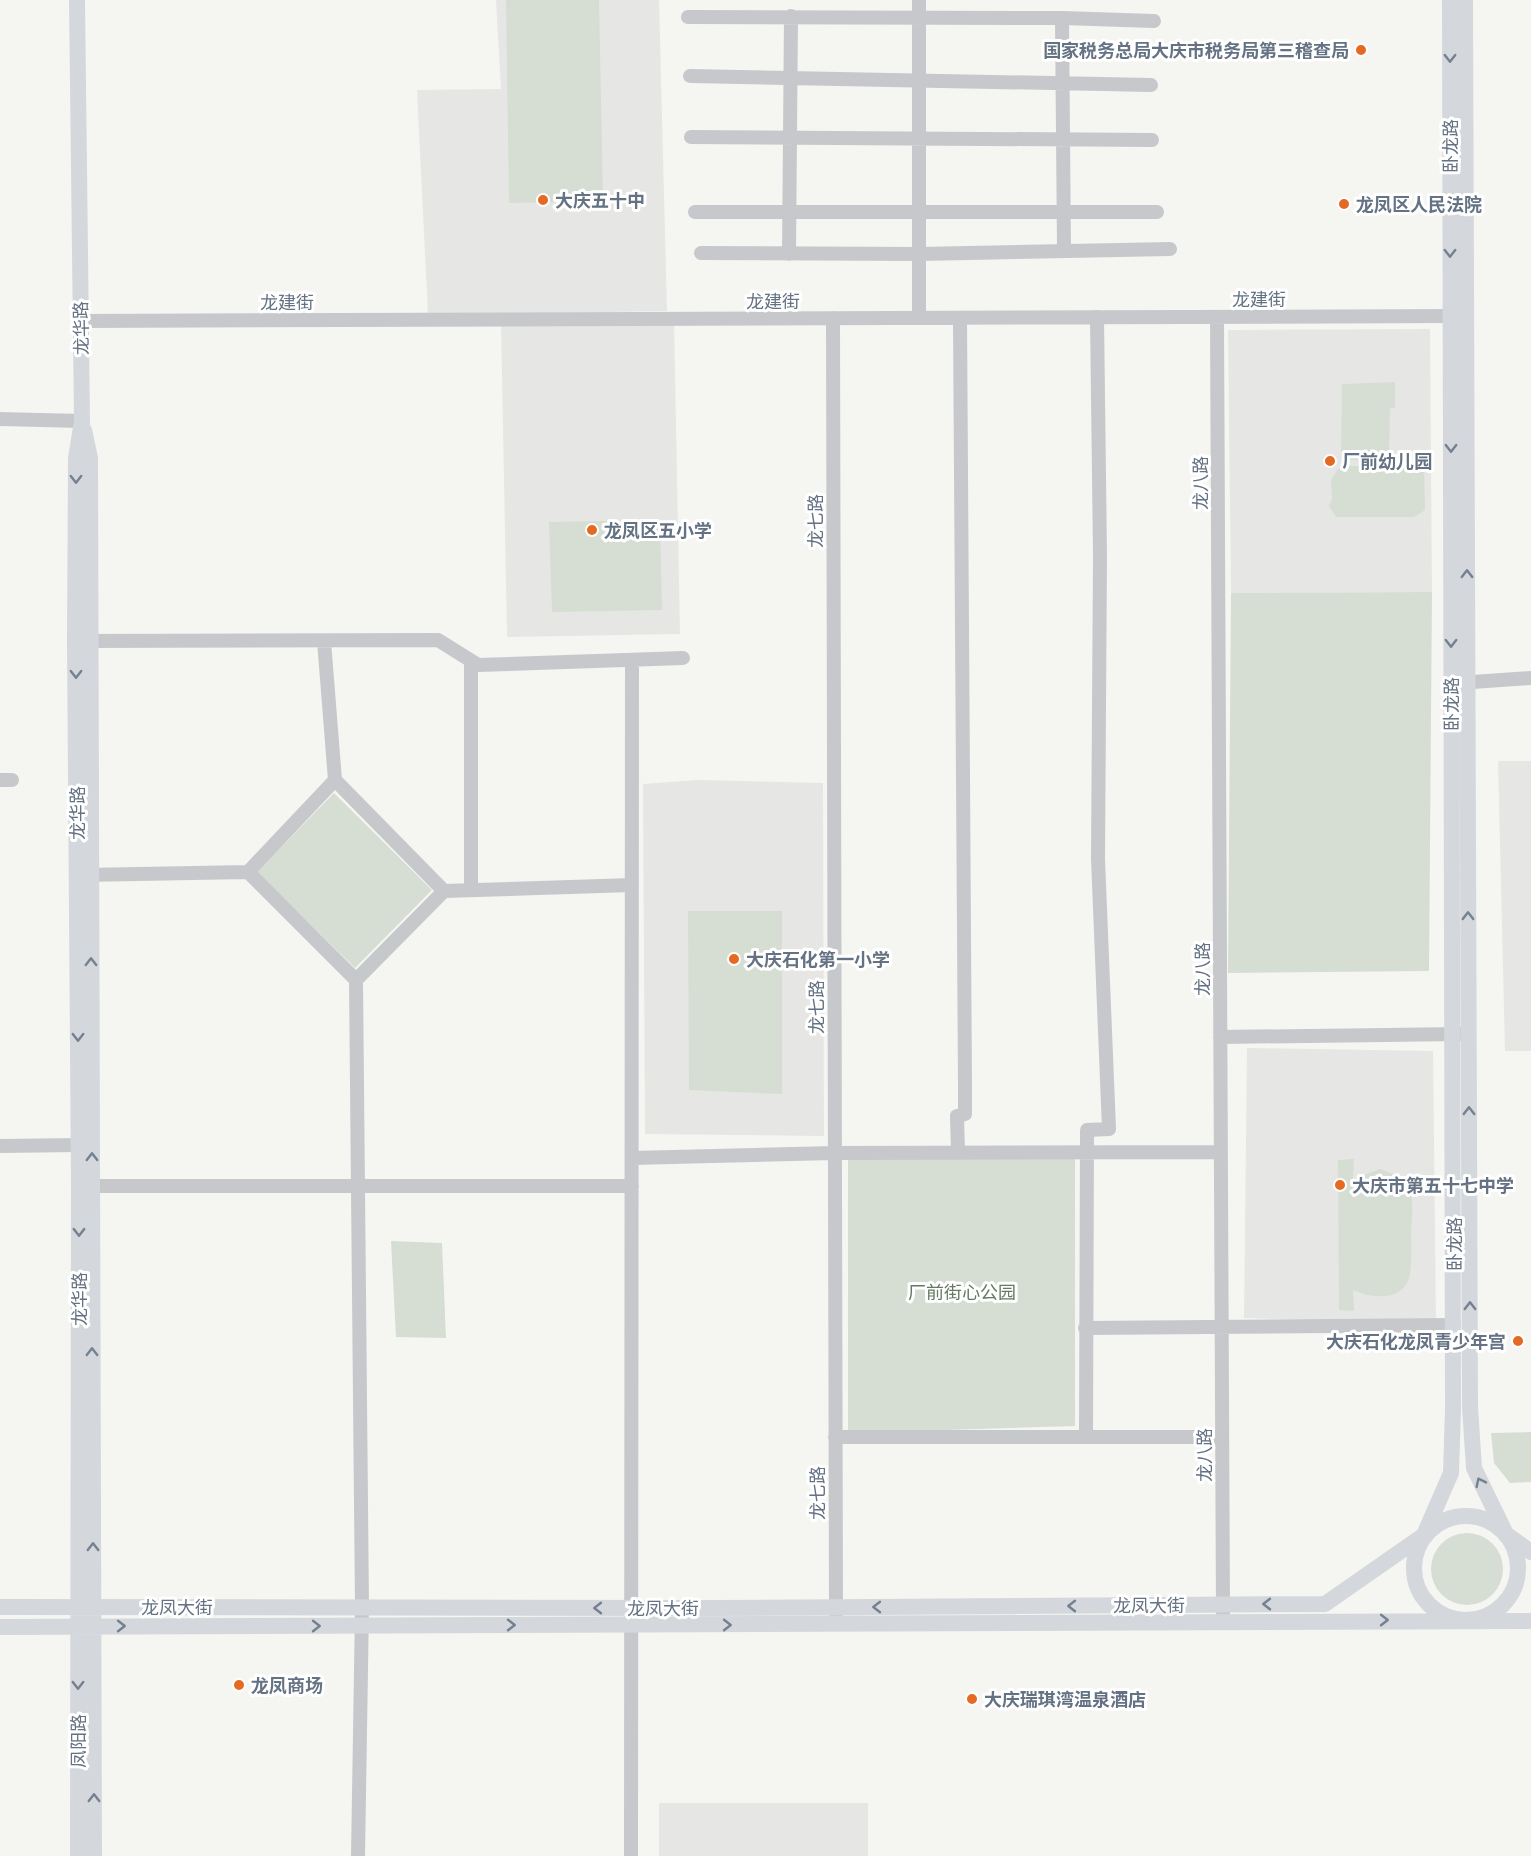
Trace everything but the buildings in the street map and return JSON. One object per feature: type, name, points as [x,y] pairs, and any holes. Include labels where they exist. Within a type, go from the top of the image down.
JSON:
[{"type":"main road","name":"龙华路","points":[[77,0],[82,421],[76,458],[83,641],[84,875],[79,1145],[85,1186]]},
{"type":"main road","name":"卧龙路","points":[[1450,0],[1458,316],[1461,1034],[1470,1407],[1474,1468],[1506,1534]]},
{"type":"main road","name":"卧龙路","points":[[1458,316],[1465,0]]},
{"type":"main road","points":[[84,875],[85,1626],[94,1856]]},
{"type":"main road","name":"卧龙路","points":[[1424,1535],[1451,1473],[1461,1034]]},
{"type":"main road","points":[[1325,1612],[1436,1524],[1450,1517],[1465,1515],[1480,1517],[1494,1524],[1531,1552]]},
{"type":"main road","points":[[1466,1620],[1494,1612],[1505,1603],[1513,1590],[1518,1576],[1518,1561],[1514,1547],[1506,1534]]},
{"type":"main road","points":[[1424,1535],[1416,1550],[1413,1566],[1415,1583],[1422,1598],[1434,1610],[1449,1618],[1466,1620],[1531,1621]]},
{"type":"main road","name":"龙凤大街","points":[[0,1607],[362,1608],[633,1616],[1325,1612],[1466,1620]]},
{"type":"main road","name":"龙凤大街","points":[[0,1627],[362,1626],[633,1616]]},
{"type":"main road","name":"凤阳路","points":[[78,1856],[85,1626]]},
{"type":"street","points":[[919,0],[919,318]]},
{"type":"street","points":[[789,254],[791,16]]},
{"type":"street","points":[[688,17],[1062,18],[1154,21]]},
{"type":"street","points":[[1062,18],[1064,251]]},
{"type":"street","points":[[690,76],[790,76],[1151,85]]},
{"type":"street","points":[[691,137],[1152,140]]},
{"type":"street","points":[[695,212],[1157,212]]},
{"type":"street","points":[[701,253],[919,254],[1170,249]]},
{"type":"street","name":"龙建街","points":[[81,321],[1458,316]]},
{"type":"street","points":[[1086,1437],[1087,1130],[1109,1129],[1098,859],[1100,556],[1097,317]]},
{"type":"street","name":"龙八路","points":[[1217,317],[1223,1613]]},
{"type":"street","name":"龙七路","points":[[832,318],[836,1616]]},
{"type":"street","points":[[958,1153],[957,1116],[964,1114],[965,1086],[960,318]]},
{"type":"street","points":[[0,419],[82,421]]},
{"type":"street","points":[[83,641],[438,640],[478,665],[683,658]]},
{"type":"street","points":[[324,641],[335,780],[444,891]]},
{"type":"street","points":[[631,1856],[632,660]]},
{"type":"street","points":[[471,661],[471,890]]},
{"type":"street","points":[[1459,683],[1531,678]]},
{"type":"street","points":[[84,875],[248,872],[335,780]]},
{"type":"street","points":[[248,872],[356,980],[362,1608],[358,1856]]},
{"type":"street","points":[[356,980],[444,891],[632,885]]},
{"type":"street","points":[[1220,1037],[1461,1034]]},
{"type":"street","points":[[0,1146],[79,1145]]},
{"type":"street","points":[[632,1158],[834,1153],[1221,1152]]},
{"type":"street","points":[[85,1186],[632,1186]]},
{"type":"street","points":[[1085,1328],[1454,1325]]},
{"type":"street","points":[[835,1437],[1222,1437]]},
{"type":"shaded area","name":"大庆五十中","points":[[496,0],[659,0],[667,311],[428,315],[417,90],[501,89]]},
{"type":"shaded area","name":"龙凤区五小学","points":[[674,320],[680,634],[507,637],[501,323]]},
{"type":"shaded area","name":"厂前幼儿园","points":[[1430,329],[1432,592],[1231,593],[1228,330]]},
{"type":"shaded area","points":[[1498,761],[1531,761],[1531,1051],[1505,1051]]},
{"type":"shaded area","name":"大庆石化第一小学","points":[[697,780],[823,783],[824,1136],[645,1134],[643,784]]},
{"type":"shaded area","name":"大庆市第五十七中学","points":[[1247,1048],[1433,1051],[1436,1323],[1244,1318]]},
{"type":"shaded area","points":[[659,1803],[868,1803],[868,1856],[659,1856]]},
{"type":"green space","points":[[506,0],[599,0],[603,201],[509,203]]},
{"type":"green space","points":[[1395,382],[1395,408],[1390,408],[1389,459],[1341,460],[1342,384]]},
{"type":"green space","points":[[1340,466],[1417,466],[1424,469],[1425,510],[1414,517],[1336,517],[1329,506],[1332,499],[1331,480]]},
{"type":"green space","points":[[660,520],[662,610],[552,612],[549,522]]},
{"type":"green space","points":[[1432,592],[1429,971],[1228,973],[1231,593]]},
{"type":"green space","points":[[334,793],[432,890],[355,968],[257,872]]},
{"type":"green space","points":[[688,911],[782,911],[782,1094],[689,1090]]},
{"type":"green space","name":"厂前街心公园","points":[[1075,1157],[1075,1426],[848,1433],[848,1159]]},
{"type":"green space","points":[[1354,1159],[1353,1179],[1380,1169],[1395,1175],[1410,1191],[1412,1208],[1411,1269],[1407,1283],[1402,1290],[1387,1296],[1369,1295],[1353,1290],[1354,1311],[1339,1310],[1338,1160]]},
{"type":"green space","points":[[391,1241],[442,1243],[446,1338],[396,1337]]},
{"type":"green space","points":[[1531,1432],[1531,1482],[1510,1483],[1494,1463],[1491,1433]]},
{"type":"green space","points":[[1467,1533],[1487,1539],[1497,1549],[1503,1569],[1497,1589],[1487,1599],[1467,1605],[1447,1599],[1437,1589],[1431,1569],[1437,1549],[1447,1539]]},
{"type":"place","name":"国家税务总局大庆市税务局第三稽查局","points":[[1361,50]]},
{"type":"place","name":"大庆五十中","points":[[543,200]]},
{"type":"place","name":"龙凤区人民法院","points":[[1344,204]]},
{"type":"place","name":"厂前幼儿园","points":[[1330,461]]},
{"type":"place","name":"龙凤区五小学","points":[[592,530]]},
{"type":"place","name":"大庆石化第一小学","points":[[734,959]]},
{"type":"place","name":"大庆市第五十七中学","points":[[1340,1185]]},
{"type":"place","name":"大庆石化龙凤青少年宫","points":[[1518,1341]]},
{"type":"place","name":"龙凤商场","points":[[239,1685]]},
{"type":"place","name":"大庆瑞琪湾温泉酒店","points":[[972,1699]]}]
